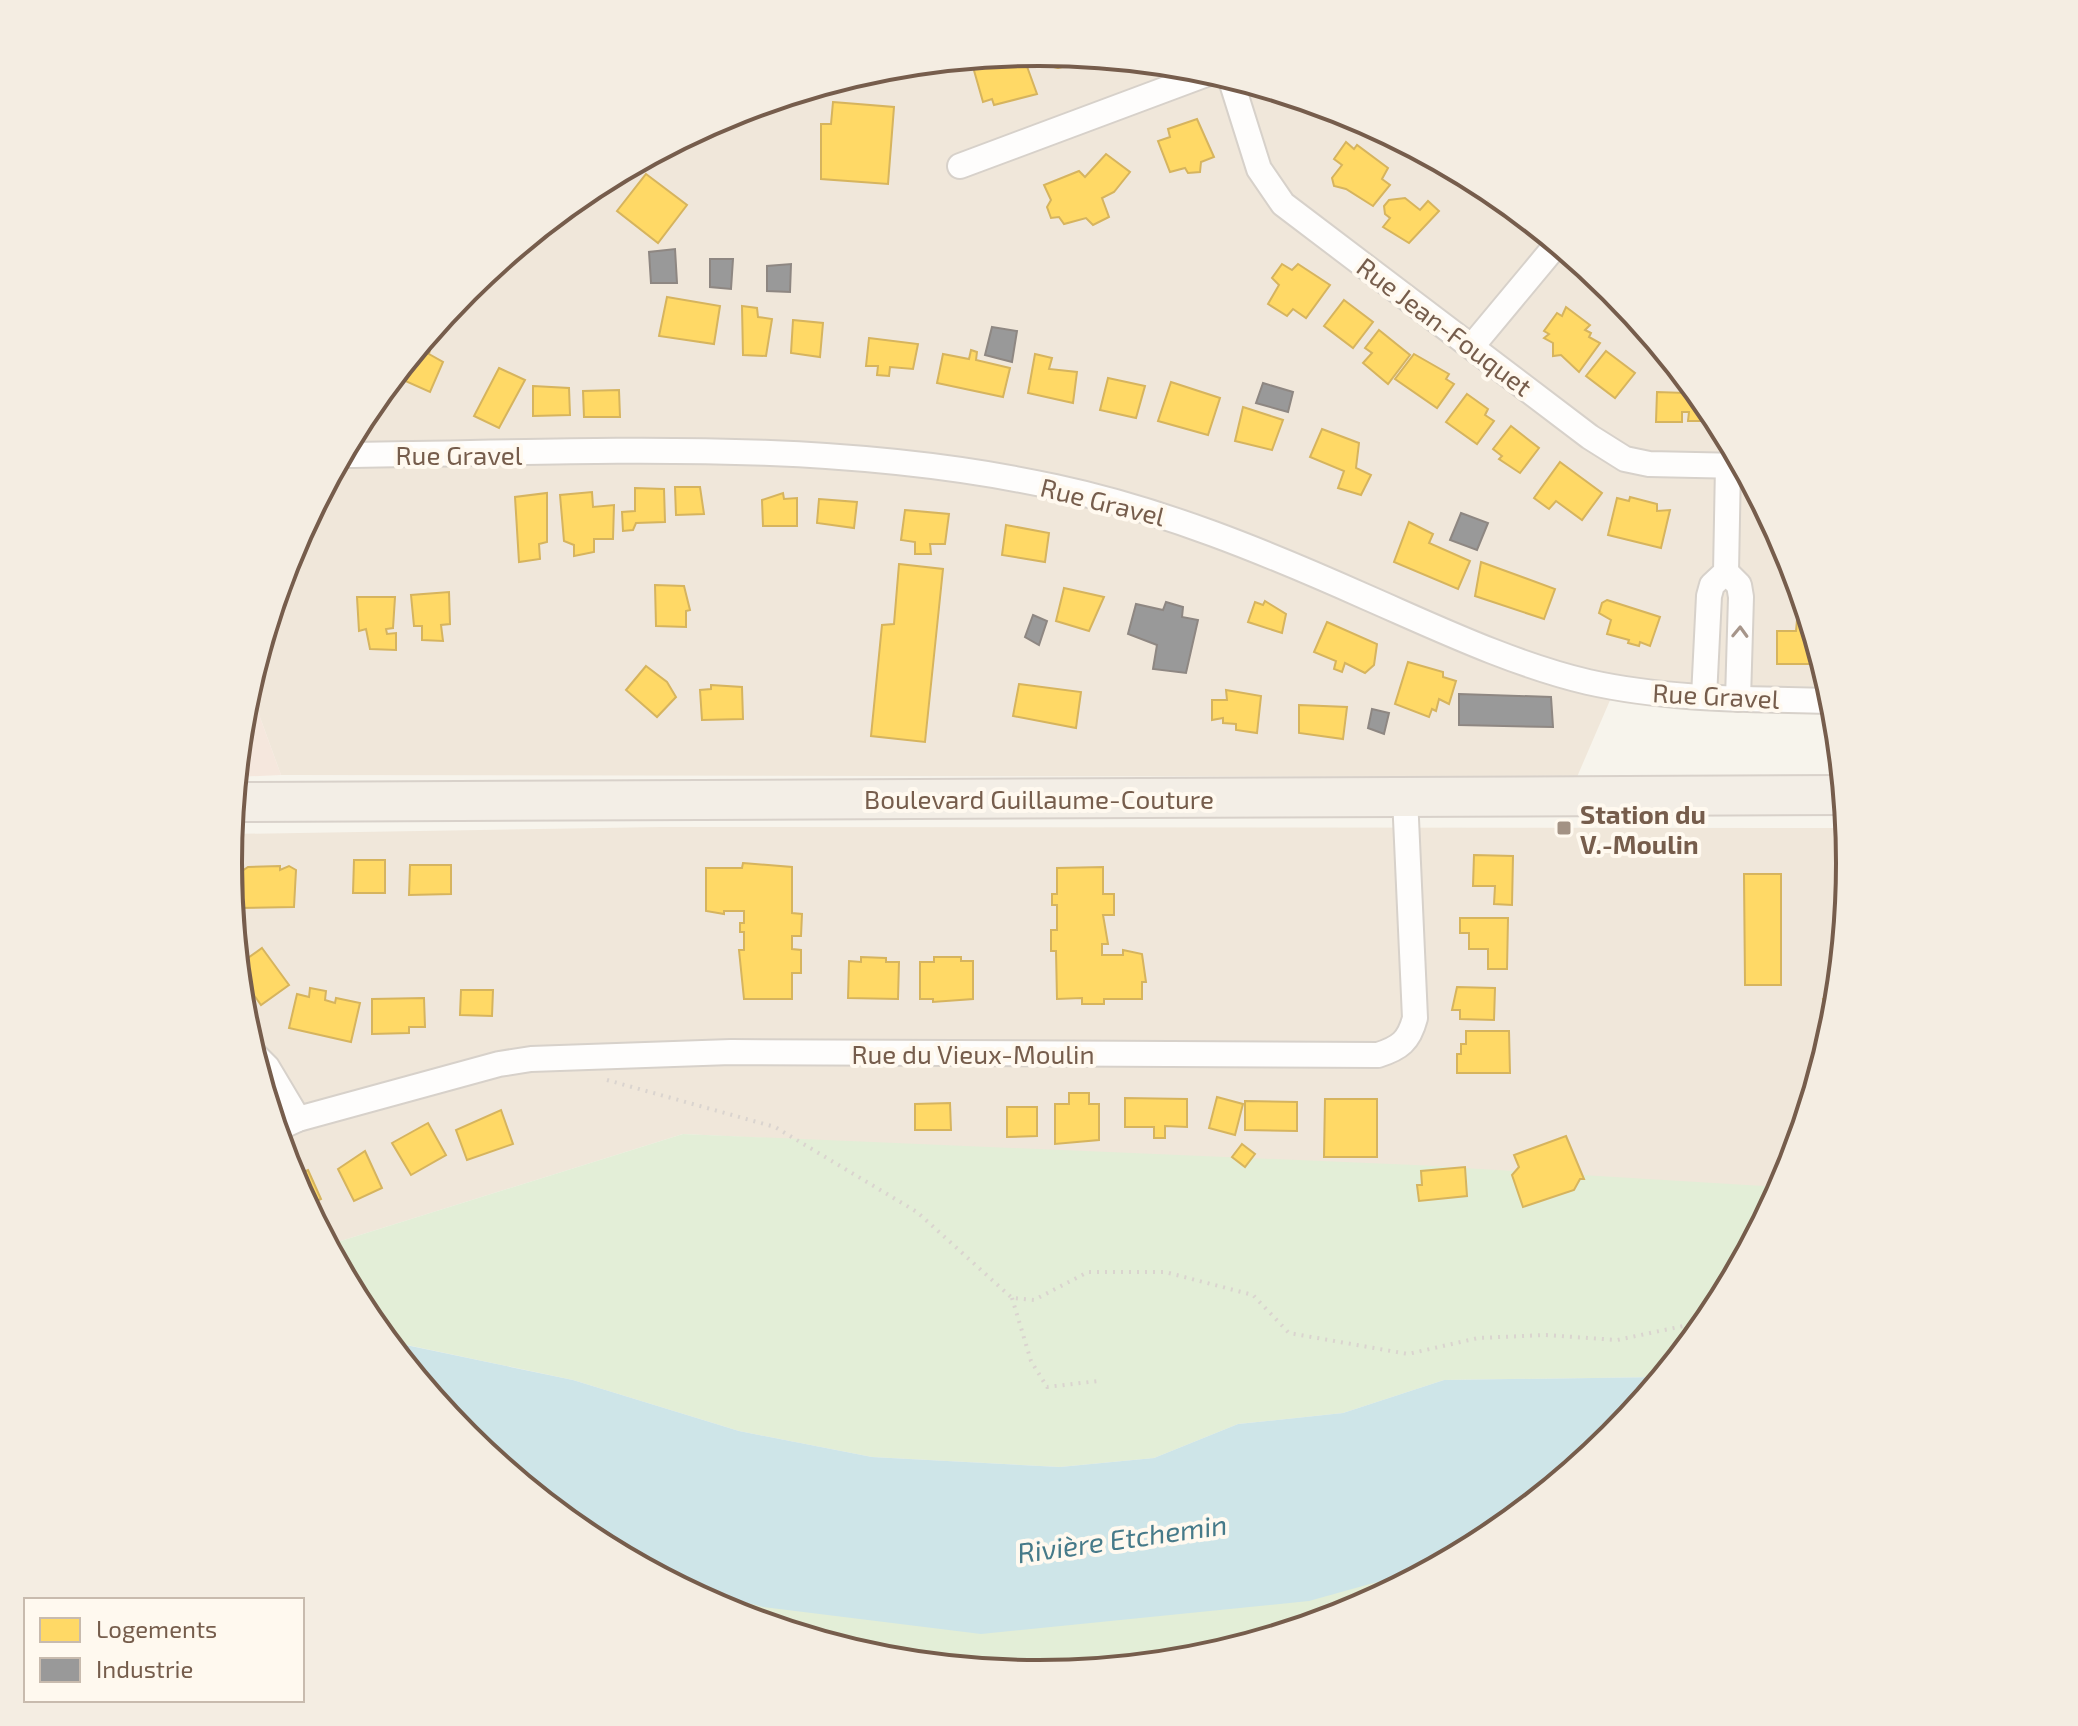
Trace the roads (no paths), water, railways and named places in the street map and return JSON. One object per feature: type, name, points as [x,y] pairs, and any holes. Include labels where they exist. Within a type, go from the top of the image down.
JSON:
[{"type":"main road","name":"Boulevard Guillaume-Couture","points":[[245,802],[1832,795]]},
{"type":"street","points":[[960,166],[1190,80]]},
{"type":"street","name":"Rue Jean-Fouquet","points":[[1234,90],[1259,169],[1283,204],[1473,345],[1590,437],[1625,459],[1663,465],[1730,466]]},
{"type":"street","points":[[1473,345],[1550,252]]},
{"type":"street","name":"Rue Gravel","points":[[355,455],[794,453],[923,465],[1055,487],[1184,522],[1540,668],[1631,690],[1738,699],[1819,701]]},
{"type":"street","points":[[1704,697],[1709,596],[1712,585],[1726,572],[1734,475]]},
{"type":"street","points":[[1726,572],[1739,585],[1741,597],[1738,699]]},
{"type":"street","name":"Rue du Vieux-Moulin","points":[[277,1095],[287,1124],[499,1064],[531,1059],[731,1052],[1378,1055],[1398,1048],[1405,1041],[1415,1018],[1405,797]]},
{"type":"water","name":"Rivière Etchemin","points":[[405,1345],[573,1380],[739,1431],[872,1457],[1060,1467],[1154,1458],[1238,1424],[1343,1413],[1444,1380],[1647,1377],[1603,1427],[1524,1495],[1482,1526],[1393,1578],[1309,1601],[981,1634],[763,1607],[738,1600],[686,1578],[596,1526],[514,1462],[475,1427]]},
{"type":"place","name":"Station du V.-Moulin","points":[[1564,828]]}]
